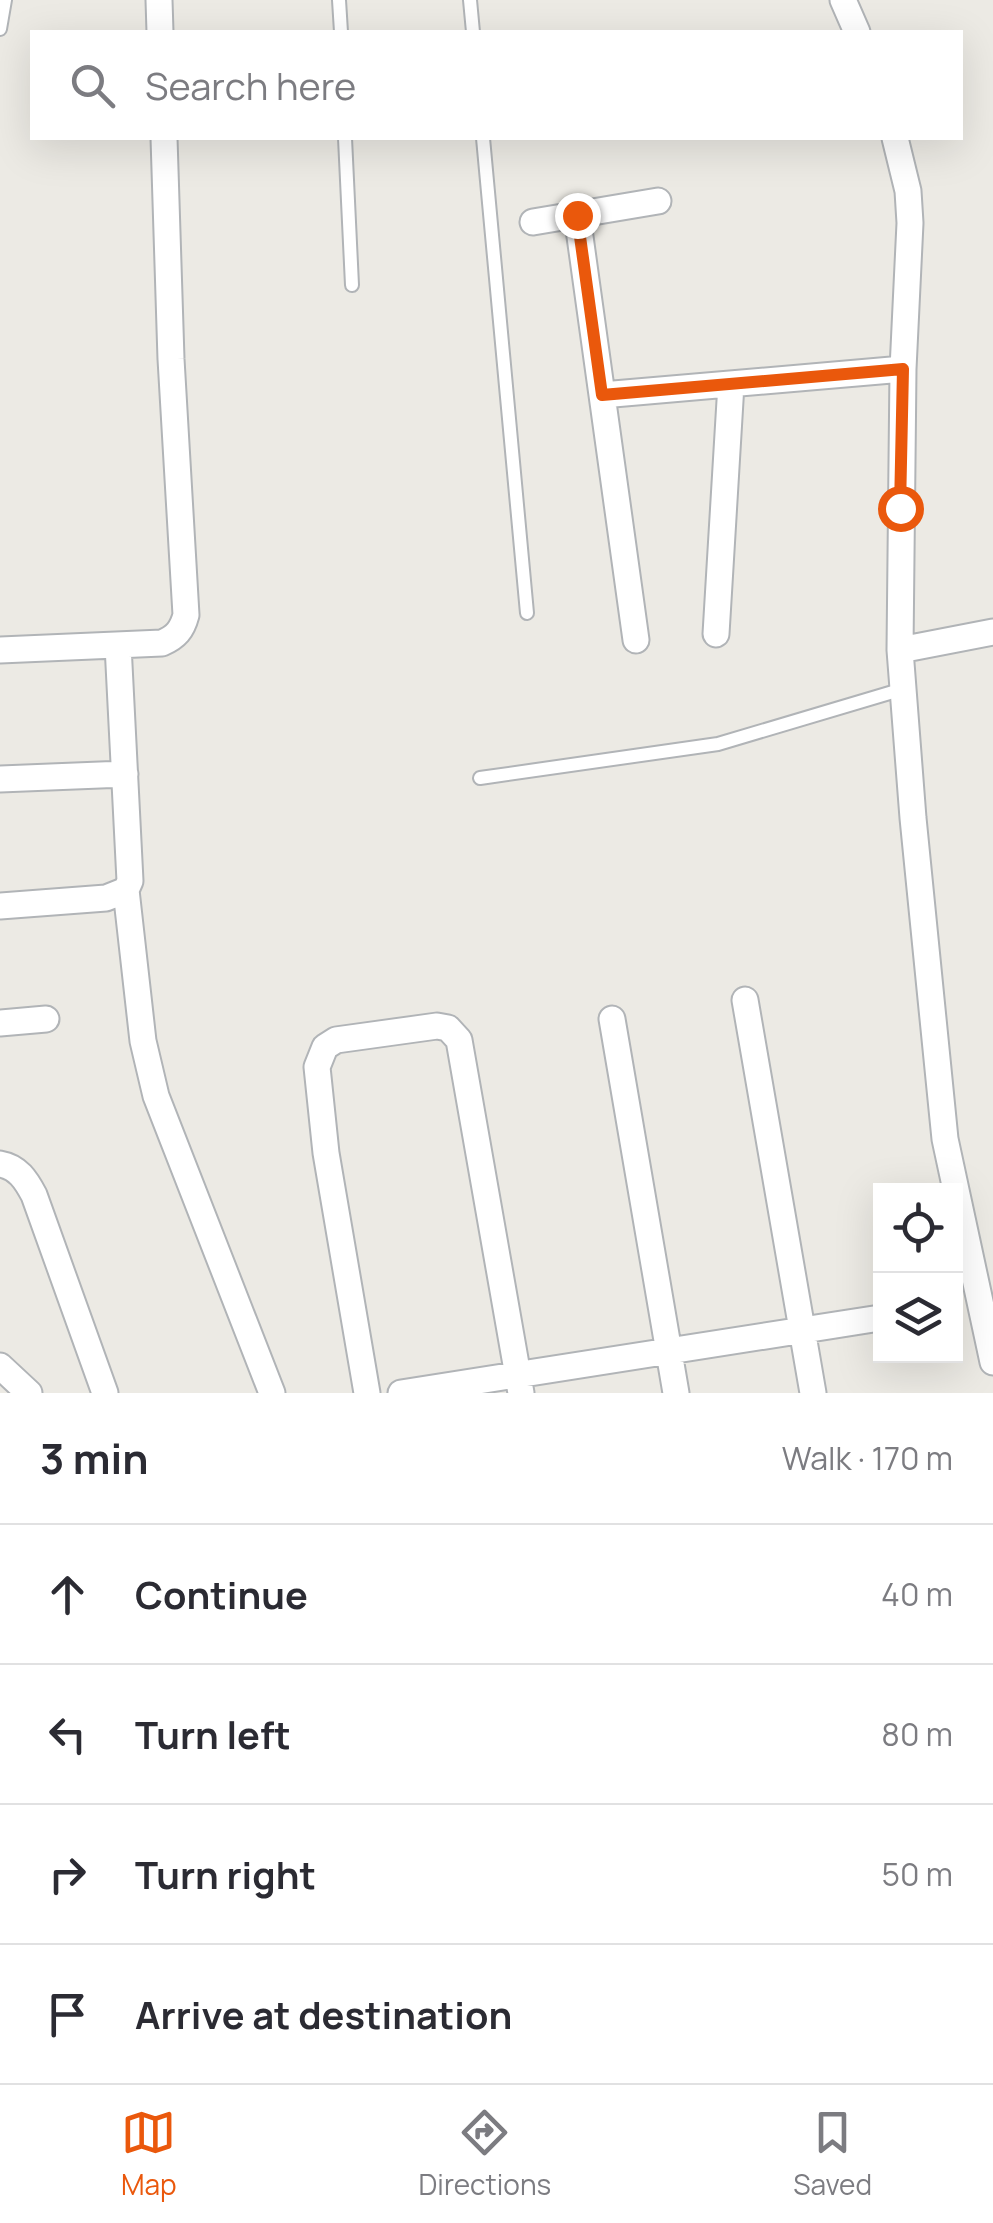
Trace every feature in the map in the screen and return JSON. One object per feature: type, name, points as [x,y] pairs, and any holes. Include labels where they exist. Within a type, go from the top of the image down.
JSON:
[{"type":"street","points":[[160,0],[160,30]]},
{"type":"street","points":[[844,0],[855,30]]},
{"type":"street","points":[[0,650],[162,643],[182,628],[186,615],[171,359],[164,140]]},
{"type":"street","points":[[895,140],[908,191],[910,223],[903,369],[903,689],[944,1139],[968,1304],[993,1362]]},
{"type":"street","points":[[533,222],[658,202]]},
{"type":"street","points":[[577,215],[636,640]]},
{"type":"street","points":[[602,395],[903,369]]},
{"type":"street","points":[[716,634],[731,384]]},
{"type":"street","points":[[900,650],[993,632]]},
{"type":"street","points":[[118,645],[130,881],[126,890],[143,1041],[156,1096],[272,1393]]},
{"type":"street","points":[[0,779],[125,774]]},
{"type":"street","points":[[0,906],[106,898],[126,890]]},
{"type":"street","points":[[745,1000],[814,1393]]},
{"type":"street","points":[[612,1018],[676,1393]]},
{"type":"street","points":[[0,1023],[46,1019]]},
{"type":"street","points":[[367,1393],[326,1153],[316,1068],[326,1047],[336,1040],[437,1026],[448,1028],[459,1040],[519,1384]]},
{"type":"street","points":[[0,1164],[9,1165],[24,1177],[34,1195],[105,1393]]},
{"type":"street","points":[[401,1393],[519,1384],[669,1351],[873,1319]]},
{"type":"street","points":[[0,1366],[29,1393]]},
{"type":"lane","points":[[0,30],[5,0]]},
{"type":"lane","points":[[339,0],[340,30]]},
{"type":"lane","points":[[470,0],[474,30]]},
{"type":"lane","points":[[345,140],[352,285]]},
{"type":"lane","points":[[484,140],[527,612]]},
{"type":"lane","points":[[480,778],[718,744],[903,689]]},
{"type":"route","points":[[577,215],[602,395],[903,369],[900,508]]}]
